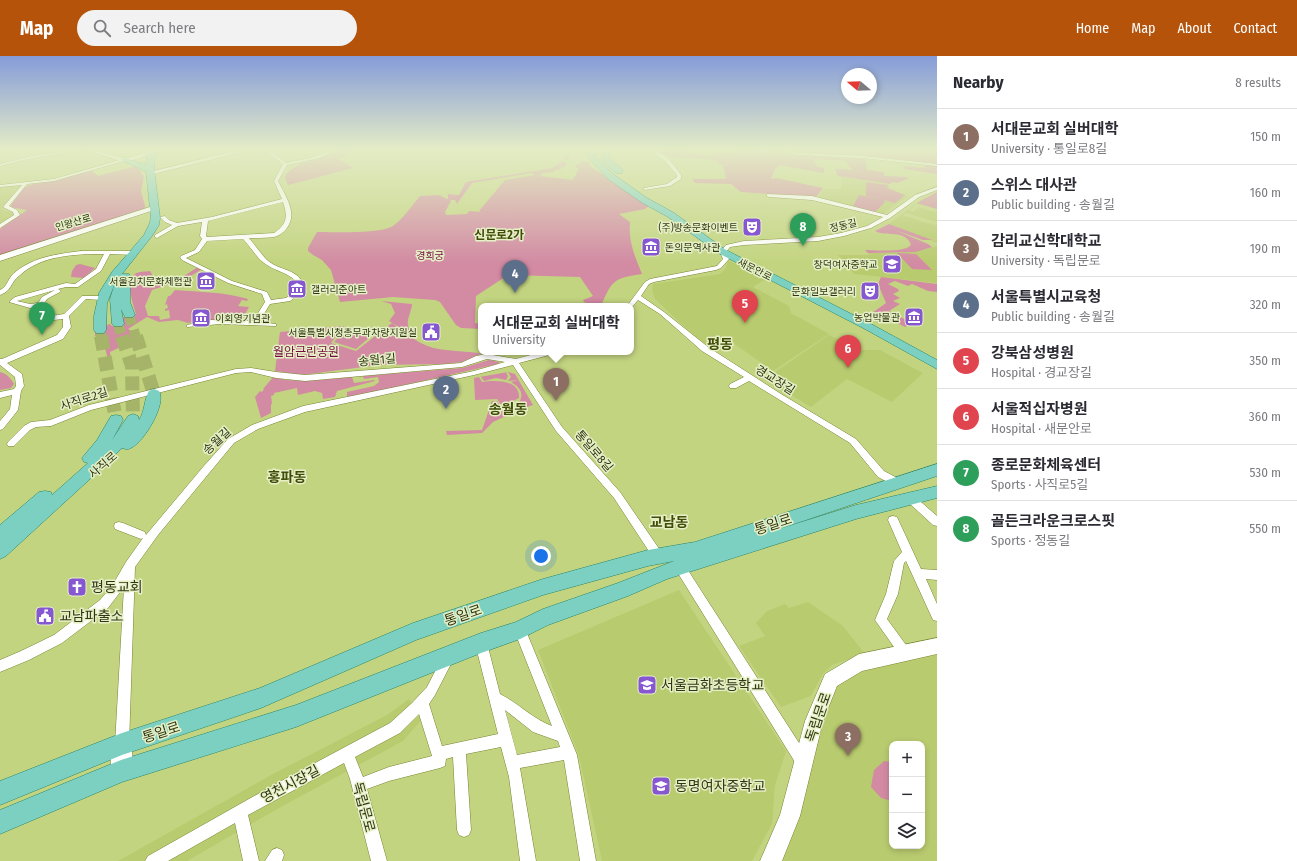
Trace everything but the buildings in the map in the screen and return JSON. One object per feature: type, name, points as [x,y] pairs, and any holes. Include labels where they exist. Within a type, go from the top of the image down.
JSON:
[{"type":"main road","points":[[100,330],[98,314],[101,298],[112,279],[151,232],[155,222],[153,188]]},
{"type":"main road","points":[[118,272],[111,299],[116,325],[115,311],[118,286],[157,236],[163,217],[156,188]]},
{"type":"main road","name":"새문안로","points":[[626,188],[644,200],[726,249],[937,365]]},
{"type":"main road","name":"새문안로","points":[[644,188],[726,249],[760,262],[807,289],[937,354]]},
{"type":"main road","points":[[130,269],[131,272],[125,282],[124,293],[124,302],[130,316]]},
{"type":"main road","name":"사직로","points":[[32,522],[104,466],[132,440],[148,420],[153,410],[154,394]]},
{"type":"main road","name":"사직로","points":[[17,528],[126,419]]},
{"type":"main road","name":"사직로","points":[[0,551],[92,468],[124,436],[126,419]]},
{"type":"main road","name":"사직로","points":[[0,543],[104,452],[123,429],[126,419]]},
{"type":"main road","points":[[0,563],[104,466]]},
{"type":"main road","name":"통일로","points":[[0,793],[122,744],[261,698],[413,632],[543,587],[658,556],[695,549],[937,470]]},
{"type":"main road","points":[[0,535],[61,483]]},
{"type":"main road","name":"통일로","points":[[0,822],[121,771],[296,716],[481,643],[520,630],[543,618],[622,590],[663,572],[856,512],[937,492]]},
{"type":"street","points":[[0,226],[17,214],[16,211],[6,207],[22,188]]},
{"type":"street","points":[[205,239],[245,237],[281,232],[289,222],[290,212],[279,188]]},
{"type":"street","name":"정동길","points":[[726,249],[744,243],[818,239],[842,235],[869,227],[888,218],[917,196],[937,188]]},
{"type":"street","name":"정동길","points":[[769,195],[812,198],[888,218]]},
{"type":"street","points":[[157,236],[176,225],[205,220],[285,200]]},
{"type":"street","name":"인왕산로","points":[[0,258],[154,209]]},
{"type":"street","points":[[163,217],[167,221],[176,225]]},
{"type":"street","points":[[205,220],[203,236],[205,239]]},
{"type":"street","points":[[245,237],[266,262],[294,275],[300,281],[303,289],[288,300],[268,302]]},
{"type":"street","points":[[205,239],[197,251],[184,257],[184,259],[230,282],[265,293],[268,302]]},
{"type":"street","points":[[632,303],[647,283],[652,280],[706,272],[719,267],[726,259],[726,249]]},
{"type":"street","points":[[0,293],[6,290],[9,279],[22,270],[51,257],[81,254],[134,253]]},
{"type":"street","points":[[84,297],[66,316],[44,319],[34,315],[44,298],[52,293],[76,286],[99,270],[107,254]]},
{"type":"street","points":[[40,305],[30,306],[12,302],[17,298],[62,285],[76,286]]},
{"type":"street","points":[[76,286],[84,297],[101,298]]},
{"type":"street","name":"경교장길","points":[[637,296],[662,313],[705,349],[749,378],[853,441],[881,474],[898,483]]},
{"type":"street","points":[[255,323],[268,302]]},
{"type":"street","points":[[0,427],[14,410],[17,391],[20,386],[19,376],[1,361],[60,337],[67,327],[66,316]]},
{"type":"street","points":[[189,326],[200,323],[234,322],[274,325]]},
{"type":"street","name":"송월길","points":[[0,666],[25,656],[58,638],[98,608],[116,590],[130,564],[154,532],[206,469],[231,442],[255,427],[303,409],[474,373],[538,355]]},
{"type":"street","name":"송월1길","points":[[170,387],[236,371],[251,370],[276,375],[306,378],[462,365],[481,357],[488,356],[506,361],[514,361]]},
{"type":"street","name":"통일로8길","points":[[514,361],[559,429],[617,495],[658,556]]},
{"type":"street","points":[[733,386],[749,378]]},
{"type":"street","name":"사직로2길","points":[[11,444],[27,428],[34,424],[51,423],[89,408],[170,387]]},
{"type":"street","points":[[0,396],[17,391]]},
{"type":"street","points":[[0,403],[17,391]]},
{"type":"street","points":[[911,499],[937,522]]},
{"type":"street","points":[[893,520],[937,616]]},
{"type":"street","points":[[119,526],[141,535]]},
{"type":"street","points":[[905,653],[881,620],[892,594],[899,560],[908,553]]},
{"type":"street","points":[[121,771],[130,564]]},
{"type":"street","points":[[680,567],[803,763]]},
{"type":"street","points":[[918,574],[937,575]]},
{"type":"street","points":[[520,630],[569,752],[588,861]]},
{"type":"street","points":[[481,643],[516,777],[528,861]]},
{"type":"street","name":"독립문로","points":[[772,861],[790,816],[814,721],[831,680],[859,663],[937,646]]},
{"type":"street","name":"영천시장길","points":[[153,861],[395,728],[432,691],[448,656]]},
{"type":"street","points":[[496,698],[510,706],[538,727],[564,737]]},
{"type":"street","points":[[359,785],[389,774],[440,761],[422,702]]},
{"type":"street","points":[[438,754],[506,738]]},
{"type":"street","points":[[459,749],[464,830]]},
{"type":"street","points":[[512,762],[548,758],[569,752]]},
{"type":"street","name":"독립문로","points":[[347,754],[359,785],[379,861]]},
{"type":"street","points":[[240,812],[251,861]]},
{"type":"shaded area","points":[[0,188],[19,188],[2,210],[13,213],[13,216],[0,224]]},
{"type":"shaded area","points":[[841,188],[888,188],[908,196],[883,214],[818,197],[825,189],[841,189]]},
{"type":"shaded area","points":[[937,192],[937,209],[916,204],[909,210],[913,212],[919,207],[935,212],[937,210],[937,222],[906,213],[902,215],[937,225],[937,243],[889,224],[922,199]]},
{"type":"shaded area","name":"창덕여자중학교","points":[[937,246],[937,283],[854,274],[838,255],[870,255],[868,253],[916,252]]},
{"type":"shaded area","points":[[728,260],[766,279],[753,287],[789,306],[791,313],[829,334],[773,371],[726,338],[707,345],[694,336],[655,299],[652,291],[653,284],[720,274],[726,268]]},
{"type":"shaded area","points":[[829,335],[861,350],[880,350],[923,373],[892,402],[847,379],[811,407],[765,379]]},
{"type":"shaded area","points":[[679,590],[786,751],[775,786],[772,824],[752,861],[602,861],[579,756],[538,650]]},
{"type":"shaded area","points":[[808,602],[843,626],[865,654],[832,665],[822,675],[811,696],[781,707],[739,646],[765,636],[756,623],[767,611],[785,604],[789,608]]},
{"type":"shaded area","points":[[937,646],[937,861],[772,861],[831,680]]},
{"type":"shaded area","points":[[409,699],[423,718],[403,741],[281,807],[187,861],[118,861],[273,774],[387,715]]},
{"type":"green space","points":[[23,188],[142,188],[141,191],[146,210],[0,257],[0,229],[27,210],[10,207]]},
{"type":"green space","name":"경희궁","points":[[463,188],[469,188],[457,204],[455,200],[448,199],[448,194],[459,195]]},
{"type":"green space","name":"경희궁","points":[[499,188],[622,188],[649,206],[645,209],[619,214],[630,222],[631,242],[642,274],[625,277],[615,282],[611,286],[602,303],[584,302],[583,300],[593,296],[580,277],[508,275],[476,296],[475,323],[478,324],[478,329],[461,328],[456,325],[440,302],[435,300],[393,297],[340,302],[331,270],[322,260],[308,251],[308,248],[317,232],[376,231],[391,227],[407,213],[420,196],[442,195],[440,196],[451,201],[445,212],[446,215],[467,214],[469,211],[481,212],[479,211]]},
{"type":"green space","points":[[735,188],[823,188],[816,197],[741,192]]},
{"type":"green space","points":[[866,188],[887,188],[905,195],[895,203],[884,200],[885,202],[875,212],[853,206],[859,195],[882,200],[866,196]]},
{"type":"green space","points":[[937,192],[937,209],[917,203]]},
{"type":"green space","points":[[889,224],[932,240],[923,240],[895,230],[932,247],[916,252],[868,253],[865,250],[896,250],[907,248],[911,245],[905,237],[900,235],[879,233],[875,231]]},
{"type":"green space","points":[[897,253],[916,254],[932,270],[912,269]]},
{"type":"green space","points":[[80,264],[95,268],[84,278],[71,277],[72,271],[76,265]]},
{"type":"green space","points":[[198,267],[202,269],[178,284],[176,282],[152,290],[145,306],[148,316],[159,316],[160,320],[170,318],[169,310],[165,311],[165,309],[168,308],[167,304],[165,305],[168,296],[170,296],[175,290],[221,294],[248,299],[247,301],[242,300],[238,306],[249,307],[245,314],[235,314],[230,321],[197,321],[188,323],[178,320],[159,322],[147,317],[128,329],[136,334],[135,338],[127,344],[110,352],[111,360],[107,363],[107,355],[104,345],[108,341],[95,336],[95,332],[104,329],[110,324],[112,326],[120,324],[119,318],[136,314],[130,288],[132,278],[135,274],[150,271],[154,278],[158,281],[184,276]]},
{"type":"green space","points":[[881,277],[937,284],[937,292],[928,291],[912,284],[908,286],[895,281],[888,284],[898,289],[899,291],[893,294],[900,298],[893,301],[900,304],[889,311],[912,323],[905,327],[879,314],[872,313],[886,303],[878,284]]},
{"type":"green space","points":[[381,301],[412,304],[408,319],[408,326],[412,333],[410,334],[389,321],[395,313],[391,304]]},
{"type":"green space","name":"월암근린공원","points":[[392,323],[415,340],[430,347],[478,352],[478,355],[462,362],[444,364],[378,365],[302,375],[275,371],[280,332],[344,326],[331,343],[356,351]]},
{"type":"green space","points":[[343,332],[370,337],[356,349],[334,342]]},
{"type":"green space","points":[[489,360],[499,362],[498,364],[347,398],[347,392],[374,386],[379,382],[378,377],[364,379],[363,376],[462,368]]},
{"type":"green space","points":[[0,372],[11,379],[14,384],[11,388],[0,390]]},
{"type":"green space","points":[[508,372],[506,373],[508,376],[506,380],[496,378],[484,381],[480,377]]},
{"type":"green space","points":[[508,372],[515,374],[519,380],[508,381],[511,377]]},
{"type":"green space","points":[[274,376],[285,380],[307,381],[352,377],[354,383],[375,381],[337,391],[335,397],[323,399],[322,393],[315,391],[298,395],[297,388],[274,393],[274,395],[271,396],[271,413],[261,418],[255,397],[260,391],[262,392]]},
{"type":"green space","points":[[479,377],[482,382],[505,382],[515,387],[519,398],[511,402],[513,405],[506,407],[508,410],[516,407],[515,403],[520,401],[521,392],[511,382],[519,380],[533,405],[507,413],[497,399],[475,400],[474,378]]},
{"type":"green space","points":[[492,401],[497,401],[506,416],[493,422],[482,433],[447,435],[446,431],[482,430]]},
{"type":"green space","points":[[884,761],[889,762],[889,800],[881,798],[871,787],[874,770]]},
{"type":"tunnel","points":[[129,315],[136,337]]},
{"type":"tunnel","points":[[118,324],[122,337]]},
{"type":"tunnel","points":[[100,330],[101,337]]},
{"type":"tunnel","points":[[101,336],[116,420]]},
{"type":"tunnel","points":[[122,336],[132,366],[133,419]]},
{"type":"tunnel","points":[[136,336],[154,394]]},
{"type":"place","name":"(주)방송문화이벤트","points":[[752,227]]},
{"type":"place","name":"골든크라운크로스핏","points":[[803,246]]},
{"type":"place","name":"돈의문역사관","points":[[651,247]]},
{"type":"place","name":"창덕여자중학교","points":[[892,264]]},
{"type":"place","name":"서울김치문화체험관","points":[[206,281]]},
{"type":"place","name":"갤러리준아트","points":[[297,289]]},
{"type":"place","name":"문화일보갤러리","points":[[870,291]]},
{"type":"place","name":"서울특별시교육청","points":[[515,293]]},
{"type":"place","name":"농업박물관","points":[[914,317]]},
{"type":"place","name":"이회영기념관","points":[[201,318]]},
{"type":"place","name":"강북삼성병원","points":[[745,323]]},
{"type":"place","name":"서울특별시청총무과차량지원실","points":[[431,332]]},
{"type":"place","name":"종로문화체육센터","points":[[42,335]]},
{"type":"place","name":"서울적십자병원","points":[[848,368]]},
{"type":"place","name":"서대문교회 실버대학","points":[[556,401]]},
{"type":"place","name":"스위스 대사관","points":[[446,409]]},
{"type":"place","name":"평동교회","points":[[77,587]]},
{"type":"place","name":"교남파출소","points":[[45,616]]},
{"type":"place","name":"서울금화초등학교","points":[[647,685]]},
{"type":"place","name":"감리교신학대학교","points":[[848,756]]},
{"type":"place","name":"동명여자중학교","points":[[661,786]]},
{"type":"district","name":"신문로2가","points":[[499,235]]},
{"type":"district","name":"평동","points":[[720,344]]},
{"type":"district","name":"송월동","points":[[508,409]]},
{"type":"district","name":"홍파동","points":[[287,477]]},
{"type":"district","name":"교남동","points":[[669,522]]}]
